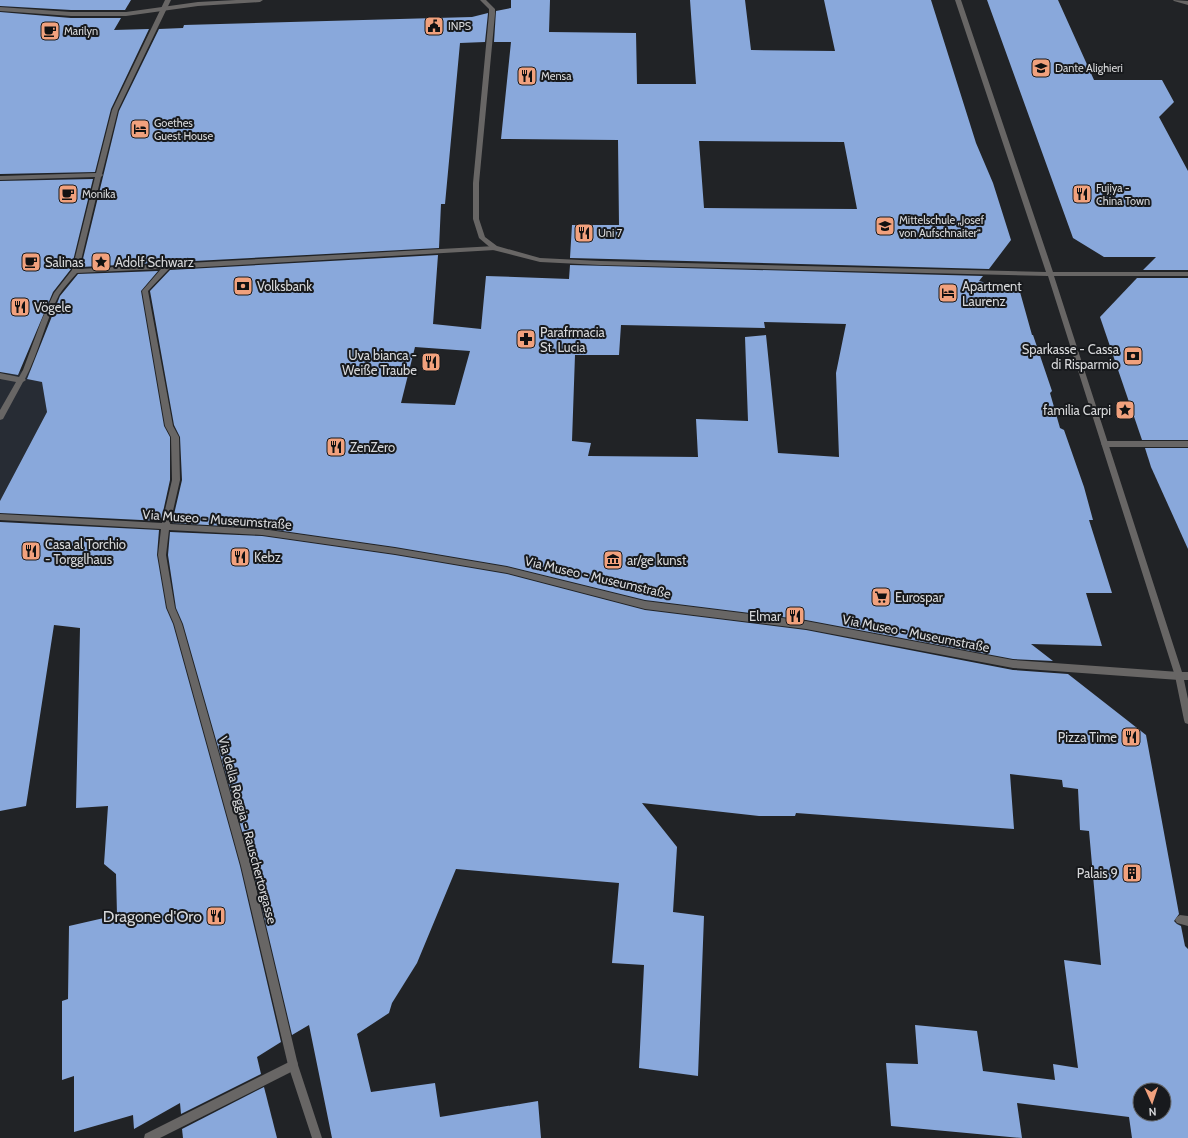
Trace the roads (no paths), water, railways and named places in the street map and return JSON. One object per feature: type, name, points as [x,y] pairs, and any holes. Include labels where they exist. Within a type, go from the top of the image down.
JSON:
[{"type":"street","points":[[0,417],[22,380],[45,318],[57,292],[75,271],[115,110],[168,0]]},
{"type":"street","points":[[0,9],[71,14],[126,14],[198,4],[260,0]]},
{"type":"street","points":[[483,0],[492,9],[477,156],[476,219],[482,238],[496,248]]},
{"type":"street","points":[[958,0],[1051,274],[1105,444],[1183,676],[1188,720]]},
{"type":"street","points":[[1176,0],[1188,3]]},
{"type":"street","points":[[0,178],[100,175]]},
{"type":"street","points":[[75,271],[496,248],[540,260],[600,263],[1051,274],[1188,274]]},
{"type":"street","name":"Via della Roggia - Rauschertorgasse","points":[[167,267],[145,291],[170,426],[175,438],[176,480],[165,528],[162,555],[171,608],[178,624],[246,866],[293,1065],[317,1138]]},
{"type":"street","points":[[0,376],[22,380]]},
{"type":"street","points":[[1105,444],[1188,444]]},
{"type":"street","name":"Via Museo - Museumstraße","points":[[0,517],[165,528],[262,532],[395,550],[507,570],[645,605],[806,625],[1013,664],[1183,676]]},
{"type":"street","points":[[149,1138],[293,1065]]},
{"type":"place","name":"INPS","points":[[434,26]]},
{"type":"place","name":"Marilyn","points":[[50,31]]},
{"type":"place","name":"Dante Alighieri","points":[[1041,68]]},
{"type":"place","name":"Mensa","points":[[527,76]]},
{"type":"place","name":"Goethes Guest House","points":[[140,129]]},
{"type":"place","name":"Monika","points":[[68,194]]},
{"type":"place","name":"Fujiya - China Town","points":[[1082,194]]},
{"type":"place","name":"Mittelschule „Josef von Aufschnaiter“","points":[[885,226]]},
{"type":"place","name":"Uni 7","points":[[584,233]]},
{"type":"place","name":"Salinas","points":[[31,262]]},
{"type":"place","name":"Adolf Schwarz","points":[[101,262]]},
{"type":"place","name":"Volksbank","points":[[243,286]]},
{"type":"place","name":"Apartment Laurenz","points":[[948,293]]},
{"type":"place","name":"Vögele","points":[[20,307]]},
{"type":"place","name":"Parafrmacia St. Lucia","points":[[526,339]]},
{"type":"place","name":"Sparkasse - Cassa di Risparmio","points":[[1133,356]]},
{"type":"place","name":"Uva bianca - Weiße Traube","points":[[431,362]]},
{"type":"place","name":"familia Carpi","points":[[1125,410]]},
{"type":"place","name":"ZenZero","points":[[336,447]]},
{"type":"place","name":"Casa al Torchio - Torgglhaus","points":[[31,551]]},
{"type":"place","name":"Kebz","points":[[240,557]]},
{"type":"place","name":"ar/ge kunst","points":[[613,560]]},
{"type":"place","name":"Eurospar","points":[[881,597]]},
{"type":"place","name":"Elmar","points":[[795,616]]},
{"type":"place","name":"Pizza Time","points":[[1131,737]]},
{"type":"place","name":"Palais 9","points":[[1132,873]]},
{"type":"place","name":"Dragone d'Oro","points":[[216,916]]}]
